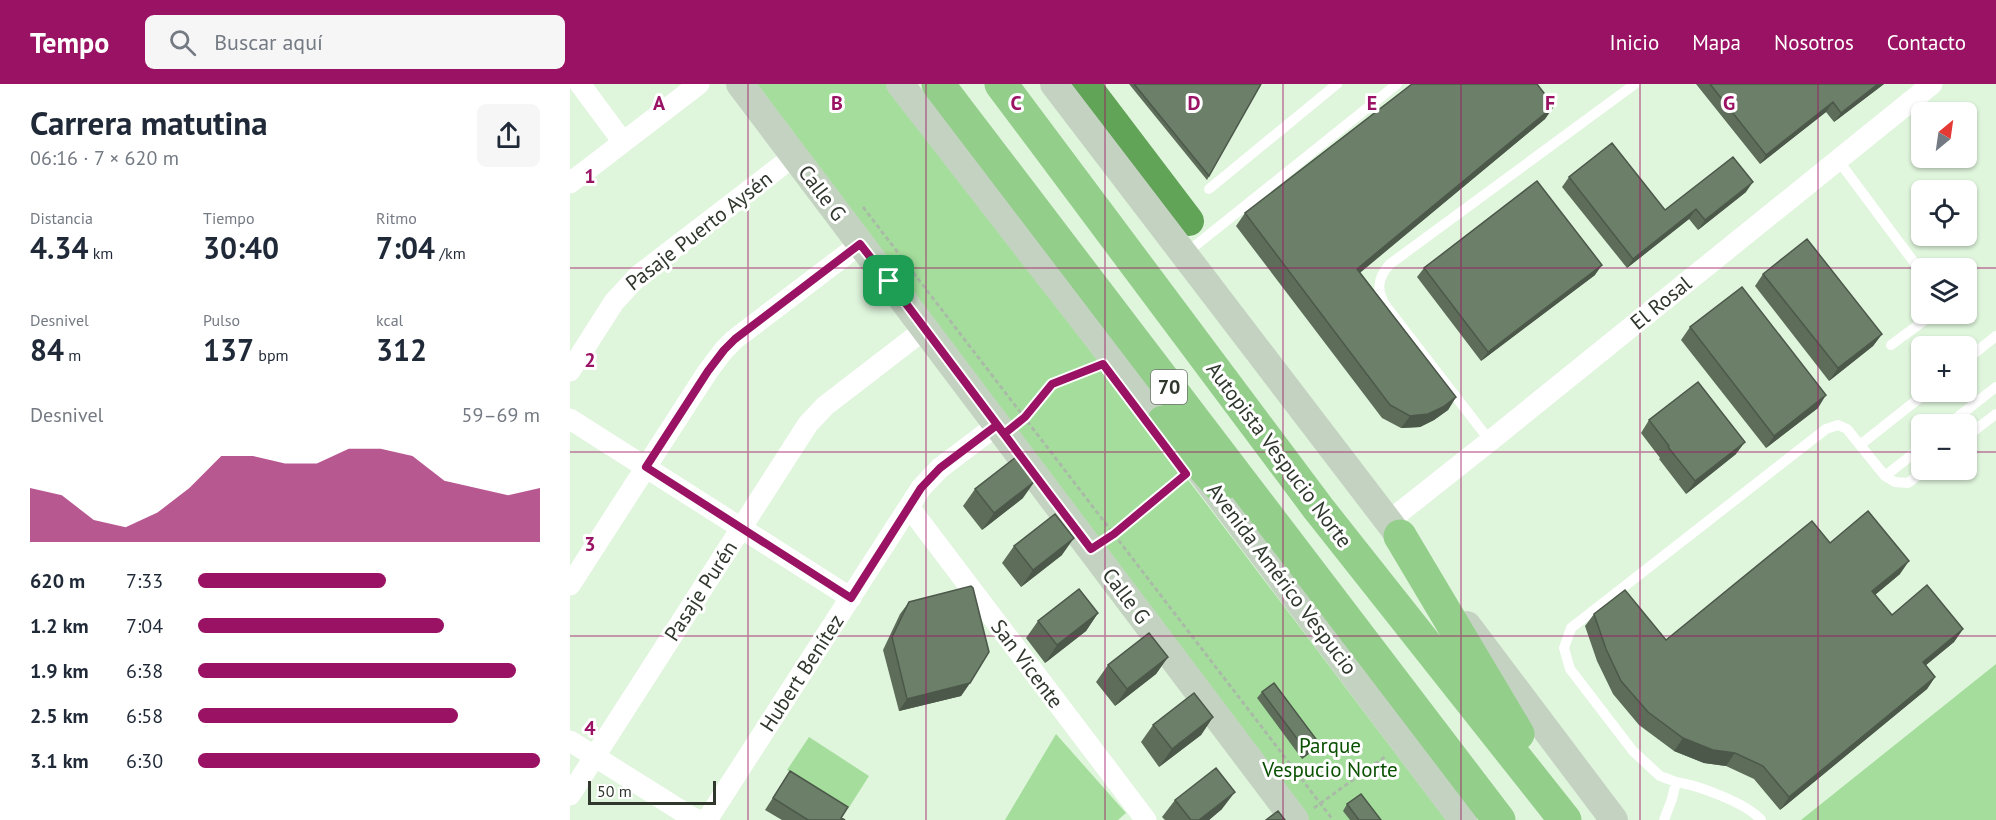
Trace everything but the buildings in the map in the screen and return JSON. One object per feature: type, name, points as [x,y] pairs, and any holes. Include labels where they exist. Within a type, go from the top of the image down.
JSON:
[{"type":"highway","name":"70","points":[[938,84],[1499,820]]},
{"type":"highway","name":"Autopista Vespucio Norte","points":[[1001,84],[1318,508],[1565,820]]},
{"type":"highway","points":[[1163,422],[1401,690]]},
{"type":"highway","points":[[1394,528],[1570,820]]},
{"type":"main road","name":"Calle G","points":[[740,84],[925,329],[1009,425],[1091,549],[1304,814]]},
{"type":"main road","name":"Avenida Américo Vespucio","points":[[900,84],[1163,422],[1463,820]]},
{"type":"main road","points":[[1054,84],[1614,820]]},
{"type":"street","points":[[580,84],[623,142]]},
{"type":"street","points":[[570,183],[699,84]]},
{"type":"street","name":"El Rosal","points":[[1394,528],[1490,441],[1932,84]]},
{"type":"street","name":"Pasaje Puerto Aysén","points":[[570,371],[614,302],[639,275],[794,156]]},
{"type":"street","points":[[570,585],[708,371],[724,350],[735,339],[860,244]]},
{"type":"street","name":"Pasaje Purén","points":[[570,795],[816,415],[925,329]]},
{"type":"street","points":[[570,418],[851,598]]},
{"type":"street","name":"Hubert Benítez","points":[[707,820],[909,507],[932,476],[1009,425]]},
{"type":"street","name":"San Vicente","points":[[909,507],[1146,820]]},
{"type":"street","points":[[570,741],[699,820]]},
{"type":"lane","points":[[1209,189],[1337,84]]},
{"type":"lane","points":[[1185,254],[1397,84]]},
{"type":"lane","points":[[1490,441],[1386,306],[1379,292],[1381,277],[1390,264],[1635,84]]},
{"type":"lane","points":[[1838,160],[1911,258]]},
{"type":"lane","points":[[1891,345],[1919,324]]},
{"type":"lane","points":[[1977,351],[1996,336]]},
{"type":"lane","points":[[1962,414],[1996,387]]},
{"type":"lane","points":[[1860,445],[1914,402]]},
{"type":"lane","points":[[1977,429],[1996,414]]},
{"type":"lane","points":[[1761,820],[1743,806],[1692,784],[1676,782],[1660,776],[1633,751],[1570,669],[1564,648],[1571,628],[1826,429],[1838,426],[1847,429],[1885,476],[1895,482],[1908,483],[1912,480]]},
{"type":"lane","points":[[1885,476],[1911,456]]},
{"type":"lane","points":[[1664,820],[1676,782]]},
{"type":"path","points":[[861,204],[1009,425],[1114,534],[1333,820]]},
{"type":"path","points":[[1009,425],[1052,384],[1103,364]]},
{"type":"path","points":[[1091,549],[1114,534],[1186,474]]},
{"type":"path","points":[[1304,814],[1405,742]]},
{"type":"green space","name":"Parque Vespucio Norte","points":[[757,84],[888,84],[1446,820],[1307,820]]},
{"type":"green space","points":[[1996,664],[1996,820],[1801,820]]},
{"type":"green space","points":[[1056,734],[1126,813],[1118,820],[1005,820]]},
{"type":"green space","points":[[809,737],[869,776],[848,809],[787,770]]},
{"type":"waterway","points":[[1085,84],[1189,221]]},
{"type":"route","points":[[889,281],[860,244],[735,339],[715,360],[646,467],[851,598],[921,488],[940,468],[997,425],[1004,434],[1025,417],[1052,384],[1103,364],[1186,474],[1114,534],[1091,549],[1047,492],[1004,434],[889,281]]}]
